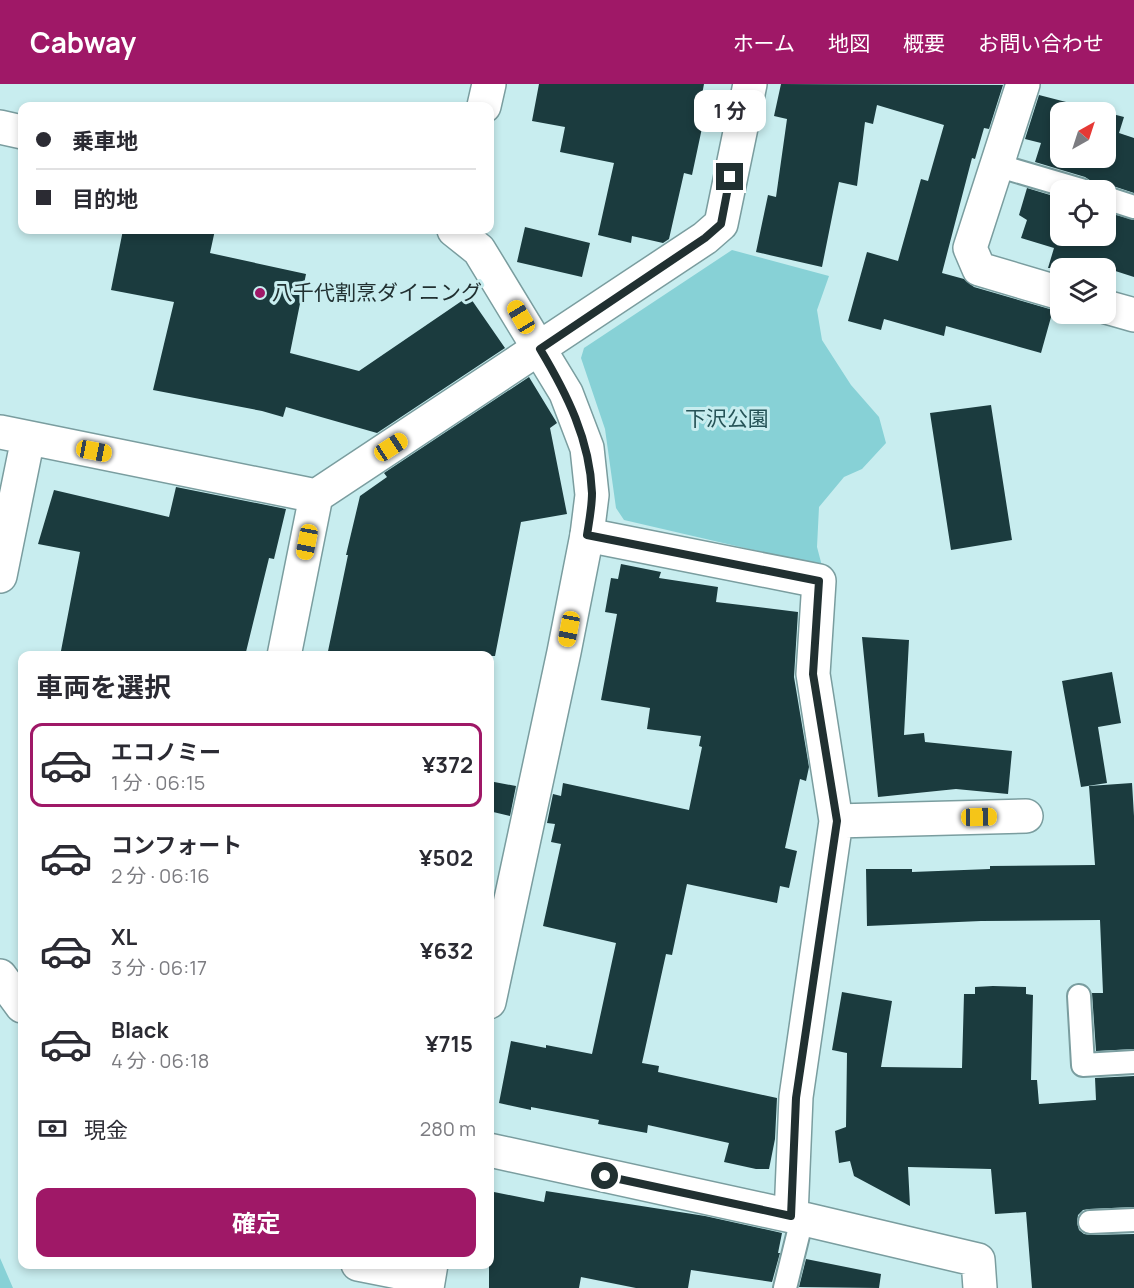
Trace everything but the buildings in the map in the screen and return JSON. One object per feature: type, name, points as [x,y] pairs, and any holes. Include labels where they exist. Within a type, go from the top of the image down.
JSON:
[{"type":"street","points":[[485,102],[489,84]]},
{"type":"street","points":[[0,576],[14,435],[316,496],[540,349],[705,238],[721,224],[750,84]]},
{"type":"street","points":[[1023,84],[970,248],[980,269],[1050,290]]},
{"type":"street","points":[[0,127],[18,131]]},
{"type":"street","points":[[459,234],[479,250],[566,393],[586,448],[592,495],[587,535],[564,652],[494,979]]},
{"type":"street","points":[[1116,310],[1134,315]]},
{"type":"street","points":[[285,651],[316,496]]},
{"type":"street","points":[[587,535],[819,581],[813,674],[837,821],[796,1098],[796,1218]]},
{"type":"street","points":[[837,821],[1026,816]]},
{"type":"street","points":[[0,976],[18,1001]]},
{"type":"street","points":[[494,1151],[978,1260],[980,1288]]},
{"type":"street","points":[[385,1269],[429,1277]]},
{"type":"lane","points":[[996,165],[1050,181]]},
{"type":"lane","points":[[1116,201],[1134,207]]},
{"type":"lane","points":[[1079,996],[1083,1065],[1134,1062]]},
{"type":"lane","points":[[785,1288],[796,1218]]},
{"type":"lane","points":[[1090,1222],[1134,1220]]},
{"type":"green space","name":"下沢公園","points":[[732,250],[829,276],[817,310],[822,340],[851,385],[879,417],[886,443],[862,469],[844,477],[819,507],[817,547],[822,566],[624,520],[616,508],[605,429],[581,358],[584,348]]},
{"type":"green space","points":[[0,1258],[13,1288],[0,1288]]},
{"type":"place","name":"八千代割烹ダイニング","points":[[260,293]]},
{"type":"route","points":[[605,1176],[791,1216],[796,1098],[837,821],[813,674],[819,581],[587,535],[592,495],[586,448],[566,393],[540,349],[705,238],[721,224],[730,177]]}]
